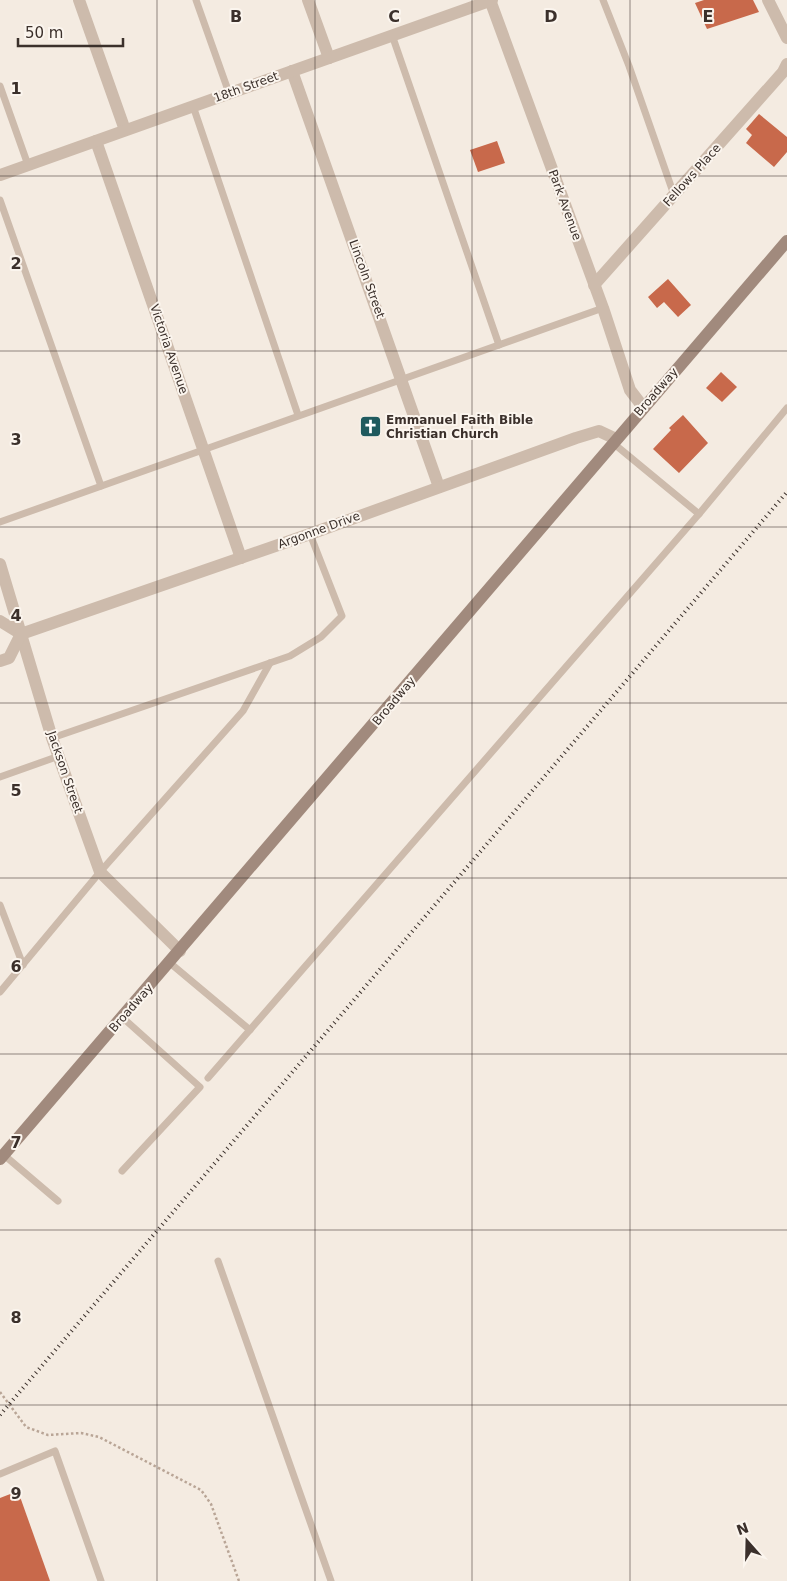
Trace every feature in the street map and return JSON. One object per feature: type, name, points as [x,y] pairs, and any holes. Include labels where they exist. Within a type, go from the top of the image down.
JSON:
[{"type":"street","points":[[80,0],[126,130]]},
{"type":"street","points":[[308,0],[329,58]]},
{"type":"street","name":"18th Street","points":[[0,175],[491,0]]},
{"type":"street","name":"Park Avenue","points":[[491,0],[603,308],[630,390],[643,407]]},
{"type":"street","points":[[768,0],[787,38]]},
{"type":"street","name":"Fellows Place","points":[[594,285],[783,72],[787,64]]},
{"type":"street","name":"Lincoln Street","points":[[292,71],[439,487]]},
{"type":"street","name":"Victoria Avenue","points":[[96,141],[241,558]]},
{"type":"street","name":"Broadway","points":[[2,1157],[787,241]]},
{"type":"street","name":"Argonne Drive","points":[[21,634],[599,431],[614,441]]},
{"type":"street","name":"Jackson Street","points":[[0,564],[52,738],[100,872],[180,951]]},
{"type":"street","points":[[0,621],[21,634],[9,658],[0,661]]},
{"type":"lane","points":[[196,0],[229,93]]},
{"type":"lane","points":[[603,0],[629,66],[674,195]]},
{"type":"lane","points":[[392,35],[499,344]]},
{"type":"lane","points":[[0,86],[28,165]]},
{"type":"lane","points":[[193,106],[298,415]]},
{"type":"lane","points":[[0,200],[102,486]]},
{"type":"lane","points":[[0,522],[203,448],[603,308]]},
{"type":"lane","points":[[208,1078],[700,514],[787,408]]},
{"type":"lane","points":[[614,441],[700,514]]},
{"type":"lane","points":[[52,738],[290,656],[321,637],[342,616],[310,534]]},
{"type":"lane","points":[[0,992],[100,872],[243,712],[270,663]]},
{"type":"lane","points":[[0,777],[59,756]]},
{"type":"lane","points":[[0,905],[23,965]]},
{"type":"lane","points":[[170,963],[250,1030]]},
{"type":"lane","points":[[122,1018],[200,1087],[122,1172]]},
{"type":"lane","points":[[2,1157],[58,1201]]},
{"type":"lane","points":[[218,1261],[331,1581]]},
{"type":"lane","points":[[1,1473],[55,1451],[101,1581]]},
{"type":"path","points":[[0,1392],[26,1427],[48,1434],[81,1433],[100,1437],[201,1490],[211,1504],[239,1581]]},
{"type":"building","points":[[704,0],[753,0],[759,12],[707,29],[695,3]]},
{"type":"building","points":[[759,114],[787,137],[787,152],[774,167],[746,143],[752,135],[746,129]]},
{"type":"building","points":[[497,141],[505,163],[478,172],[470,150]]},
{"type":"building","points":[[668,279],[691,305],[678,317],[664,302],[657,308],[648,297]]},
{"type":"building","points":[[721,372],[737,387],[722,402],[706,388]]},
{"type":"building","points":[[683,415],[708,443],[679,473],[653,449],[671,430],[669,428]]},
{"type":"building","points":[[18,1491],[50,1581],[0,1581],[0,1498]]},
{"type":"railway","points":[[0,1415],[787,492]]},
{"type":"place","name":"Emmanuel Faith Bible Christian Church","points":[[370,427]]}]
